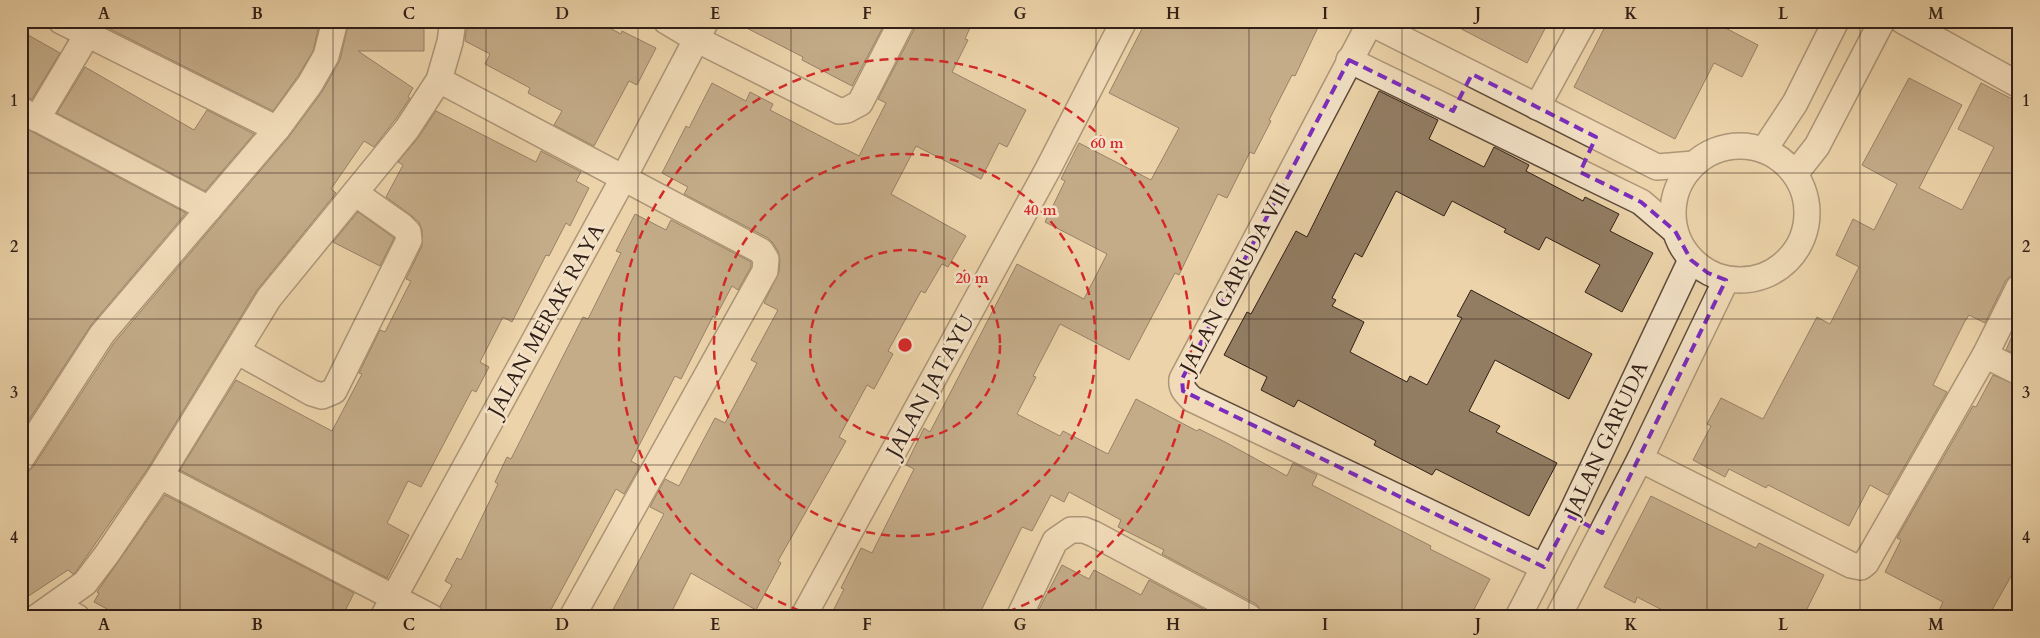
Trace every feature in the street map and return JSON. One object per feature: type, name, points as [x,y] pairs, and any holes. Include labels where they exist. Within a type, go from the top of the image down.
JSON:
[{"type":"street","points":[[62,21],[277,129]]},
{"type":"street","points":[[21,459],[102,334],[277,129],[310,84],[326,56],[335,21]]},
{"type":"street","points":[[46,611],[85,583],[108,554],[160,476],[269,298],[407,129],[439,80],[450,42],[453,21]]},
{"type":"street","points":[[666,21],[701,30],[839,111],[854,108],[860,103],[902,21]]},
{"type":"street","name":"JALAN JATAYU","points":[[803,617],[1048,169],[1124,21]]},
{"type":"street","points":[[1537,107],[1584,21]]},
{"type":"street","points":[[1764,150],[1795,103],[1836,21]]},
{"type":"street","points":[[1795,174],[1817,146],[1882,21]]},
{"type":"street","points":[[1903,21],[2019,85]]},
{"type":"street","points":[[1369,22],[1657,167],[1694,164]]},
{"type":"street","name":"JALAN GARUDA VIII","points":[[1369,22],[1182,379],[1181,386],[1183,391],[1192,399],[1544,567]]},
{"type":"street","name":"JALAN MERAK RAYA","points":[[388,607],[624,177],[701,30]]},
{"type":"street","points":[[87,35],[29,115],[209,209]]},
{"type":"street","points":[[1349,60],[1641,202],[1675,231]]},
{"type":"street","points":[[1453,110],[1472,74]]},
{"type":"street","points":[[439,80],[761,251],[766,259],[765,271],[572,617]]},
{"type":"street","points":[[1580,172],[1596,137]]},
{"type":"street","points":[[1739,146],[1764,150],[1786,164],[1795,174],[1805,195],[1807,218],[1802,240],[1789,259],[1771,273],[1749,280],[1726,280],[1708,273],[1691,260],[1681,247],[1675,231],[1675,195],[1694,164],[1715,151],[1739,146]]},
{"type":"street","points":[[237,351],[312,393],[322,396],[334,391],[409,240],[408,232],[402,226],[355,193]]},
{"type":"street","name":"JALAN GARUDA","points":[[1518,617],[1570,516],[1691,260]]},
{"type":"street","name":"JALAN GARUDA","points":[[1560,616],[1640,459],[1726,280]]},
{"type":"street","points":[[1640,459],[1851,565],[1861,567],[1866,563],[1986,355],[2019,287]]},
{"type":"street","points":[[1986,355],[2019,372]]},
{"type":"street","points":[[160,476],[388,607],[431,617]]},
{"type":"street","points":[[1570,516],[1602,533]]},
{"type":"street","points":[[1020,617],[1055,541],[1071,530],[1084,530],[1249,617]]},
{"type":"street","points":[[46,611],[77,617]]},
{"type":"highlighted area","points":[[1349,60],[1453,111],[1472,74],[1596,137],[1580,172],[1641,202],[1675,231],[1691,260],[1708,273],[1726,280],[1602,533],[1570,516],[1544,567],[1183,391],[1182,379]]},
{"type":"building","points":[[94,21],[320,21],[313,51],[273,111]]},
{"type":"building","points":[[349,21],[424,21],[424,51],[358,51],[413,88],[408,97],[410,98],[374,147],[364,141],[331,189],[336,193],[257,290],[148,468],[75,573],[73,574],[68,570],[21,601],[21,473],[28,472],[33,467],[114,343],[288,138],[322,92],[340,60]]},
{"type":"building","points":[[471,21],[596,21],[621,34],[622,31],[656,48],[637,85],[629,81],[594,146],[554,125],[562,111],[528,93],[530,88],[485,64],[490,54],[465,41],[466,32]]},
{"type":"building","points":[[733,21],[886,21],[852,86],[802,60],[803,57]]},
{"type":"building","points":[[916,21],[973,21],[965,39],[968,40],[952,72],[1026,110],[1007,147],[999,143],[981,179],[916,146],[891,194],[966,236],[948,267],[942,264],[925,293],[921,291],[888,351],[893,354],[874,389],[867,385],[839,437],[846,441],[778,561],[781,563],[756,610],[691,573],[669,617],[609,617],[664,514],[650,507],[665,479],[679,486],[715,418],[725,423],[757,363],[751,360],[778,310],[764,303],[779,272],[780,260],[778,251],[773,243],[768,238],[684,194],[688,187],[662,173],[686,126],[689,128],[712,83],[746,101],[750,92],[773,104],[770,110],[859,156],[886,103],[878,99],[915,28]]},
{"type":"building","points":[[1146,21],[1321,21],[1295,76],[1292,75],[1269,120],[1271,121],[1254,154],[1250,152],[1227,198],[1218,194],[1179,275],[1175,273],[1129,360],[1060,324],[1033,376],[1036,377],[1017,414],[1060,436],[1063,431],[1108,454],[1136,399],[1197,431],[1199,429],[1225,442],[1287,476],[1293,463],[1317,475],[1312,485],[1431,546],[1430,549],[1490,579],[1470,617],[1263,617],[1261,610],[1256,604],[1162,554],[1164,550],[1118,527],[1121,520],[1069,492],[1064,502],[1051,495],[1032,531],[1022,527],[978,617],[830,617],[844,589],[841,588],[861,548],[872,553],[914,469],[906,465],[924,428],[930,432],[1017,264],[1084,299],[1107,254],[1045,222],[1065,181],[1061,179],[1079,143],[1151,180],[1179,128],[1109,93]]},
{"type":"building","points":[[1446,21],[1549,21],[1527,63]]},
{"type":"building","points":[[1608,21],[1712,21],[1758,45],[1742,77],[1714,63],[1675,139],[1574,87]]},
{"type":"building","points":[[21,31],[60,53],[32,99],[21,96]]},
{"type":"building","points":[[85,67],[194,130],[207,110],[254,134],[205,191],[57,113]]},
{"type":"building","points":[[1909,78],[1962,105],[1919,188],[1962,210],[1994,147],[1958,129],[1981,83],[2018,102],[2019,100],[2019,273],[2012,275],[2006,280],[1985,323],[1969,315],[1933,385],[1947,392],[1888,495],[1870,485],[1849,526],[1768,485],[1766,488],[1729,469],[1725,477],[1693,460],[1711,426],[1707,424],[1721,398],[1763,419],[1817,317],[1830,324],[1859,267],[1836,255],[1853,219],[1874,230],[1897,184],[1862,165]]},
{"type":"building","points":[[1379,91],[1438,120],[1429,139],[1484,167],[1494,147],[1529,165],[1526,171],[1583,201],[1585,197],[1619,214],[1610,231],[1653,253],[1622,312],[1585,292],[1600,265],[1546,237],[1539,250],[1504,232],[1506,229],[1452,201],[1444,216],[1396,191],[1362,257],[1355,253],[1332,298],[1336,300],[1332,306],[1364,322],[1350,352],[1407,382],[1410,376],[1427,385],[1462,318],[1457,316],[1471,290],[1592,354],[1569,399],[1495,360],[1469,411],[1500,426],[1496,432],[1557,463],[1529,516],[1436,469],[1432,475],[1374,445],[1376,441],[1298,400],[1294,407],[1261,390],[1267,377],[1224,355],[1247,312],[1251,314],[1296,231],[1307,237]]},
{"type":"building","points":[[436,111],[536,162],[541,151],[581,172],[576,181],[589,188],[570,226],[566,223],[549,256],[546,255],[512,322],[503,317],[480,362],[489,367],[476,392],[472,390],[421,487],[408,481],[387,523],[409,535],[387,578],[180,470],[236,380],[332,431],[362,374],[359,373],[380,330],[385,332],[411,281],[406,279],[422,246],[422,230],[419,222],[386,197],[403,165],[398,162],[418,138]]},
{"type":"building","points":[[21,126],[186,213],[91,325],[21,432]]},
{"type":"building","points":[[358,212],[394,238],[380,266],[333,242]]},
{"type":"building","points":[[635,214],[666,230],[671,220],[751,262],[751,267],[738,290],[732,286],[715,318],[713,316],[681,379],[675,376],[631,461],[640,466],[624,494],[616,489],[547,617],[452,617],[444,613],[440,606],[452,585],[445,581],[457,558],[461,560],[498,484],[495,482],[507,457],[511,459],[583,317],[588,319],[621,253],[616,251]]},
{"type":"building","points":[[2019,320],[2019,356],[2006,350]]},
{"type":"building","points":[[1993,375],[2019,386],[2019,562],[1988,617],[1936,617],[1943,602],[1885,572],[1901,540],[1897,538],[1973,406],[1976,407]]},
{"type":"building","points":[[165,495],[354,593],[342,617],[122,617],[94,602],[99,593],[97,592]]},
{"type":"building","points":[[1651,496],[1756,548],[1759,543],[1824,575],[1803,617],[1676,617],[1637,597],[1635,603],[1604,587]]},
{"type":"building","points":[[1062,565],[1089,579],[1094,570],[1141,595],[1149,580],[1218,617],[1035,617]]}]
